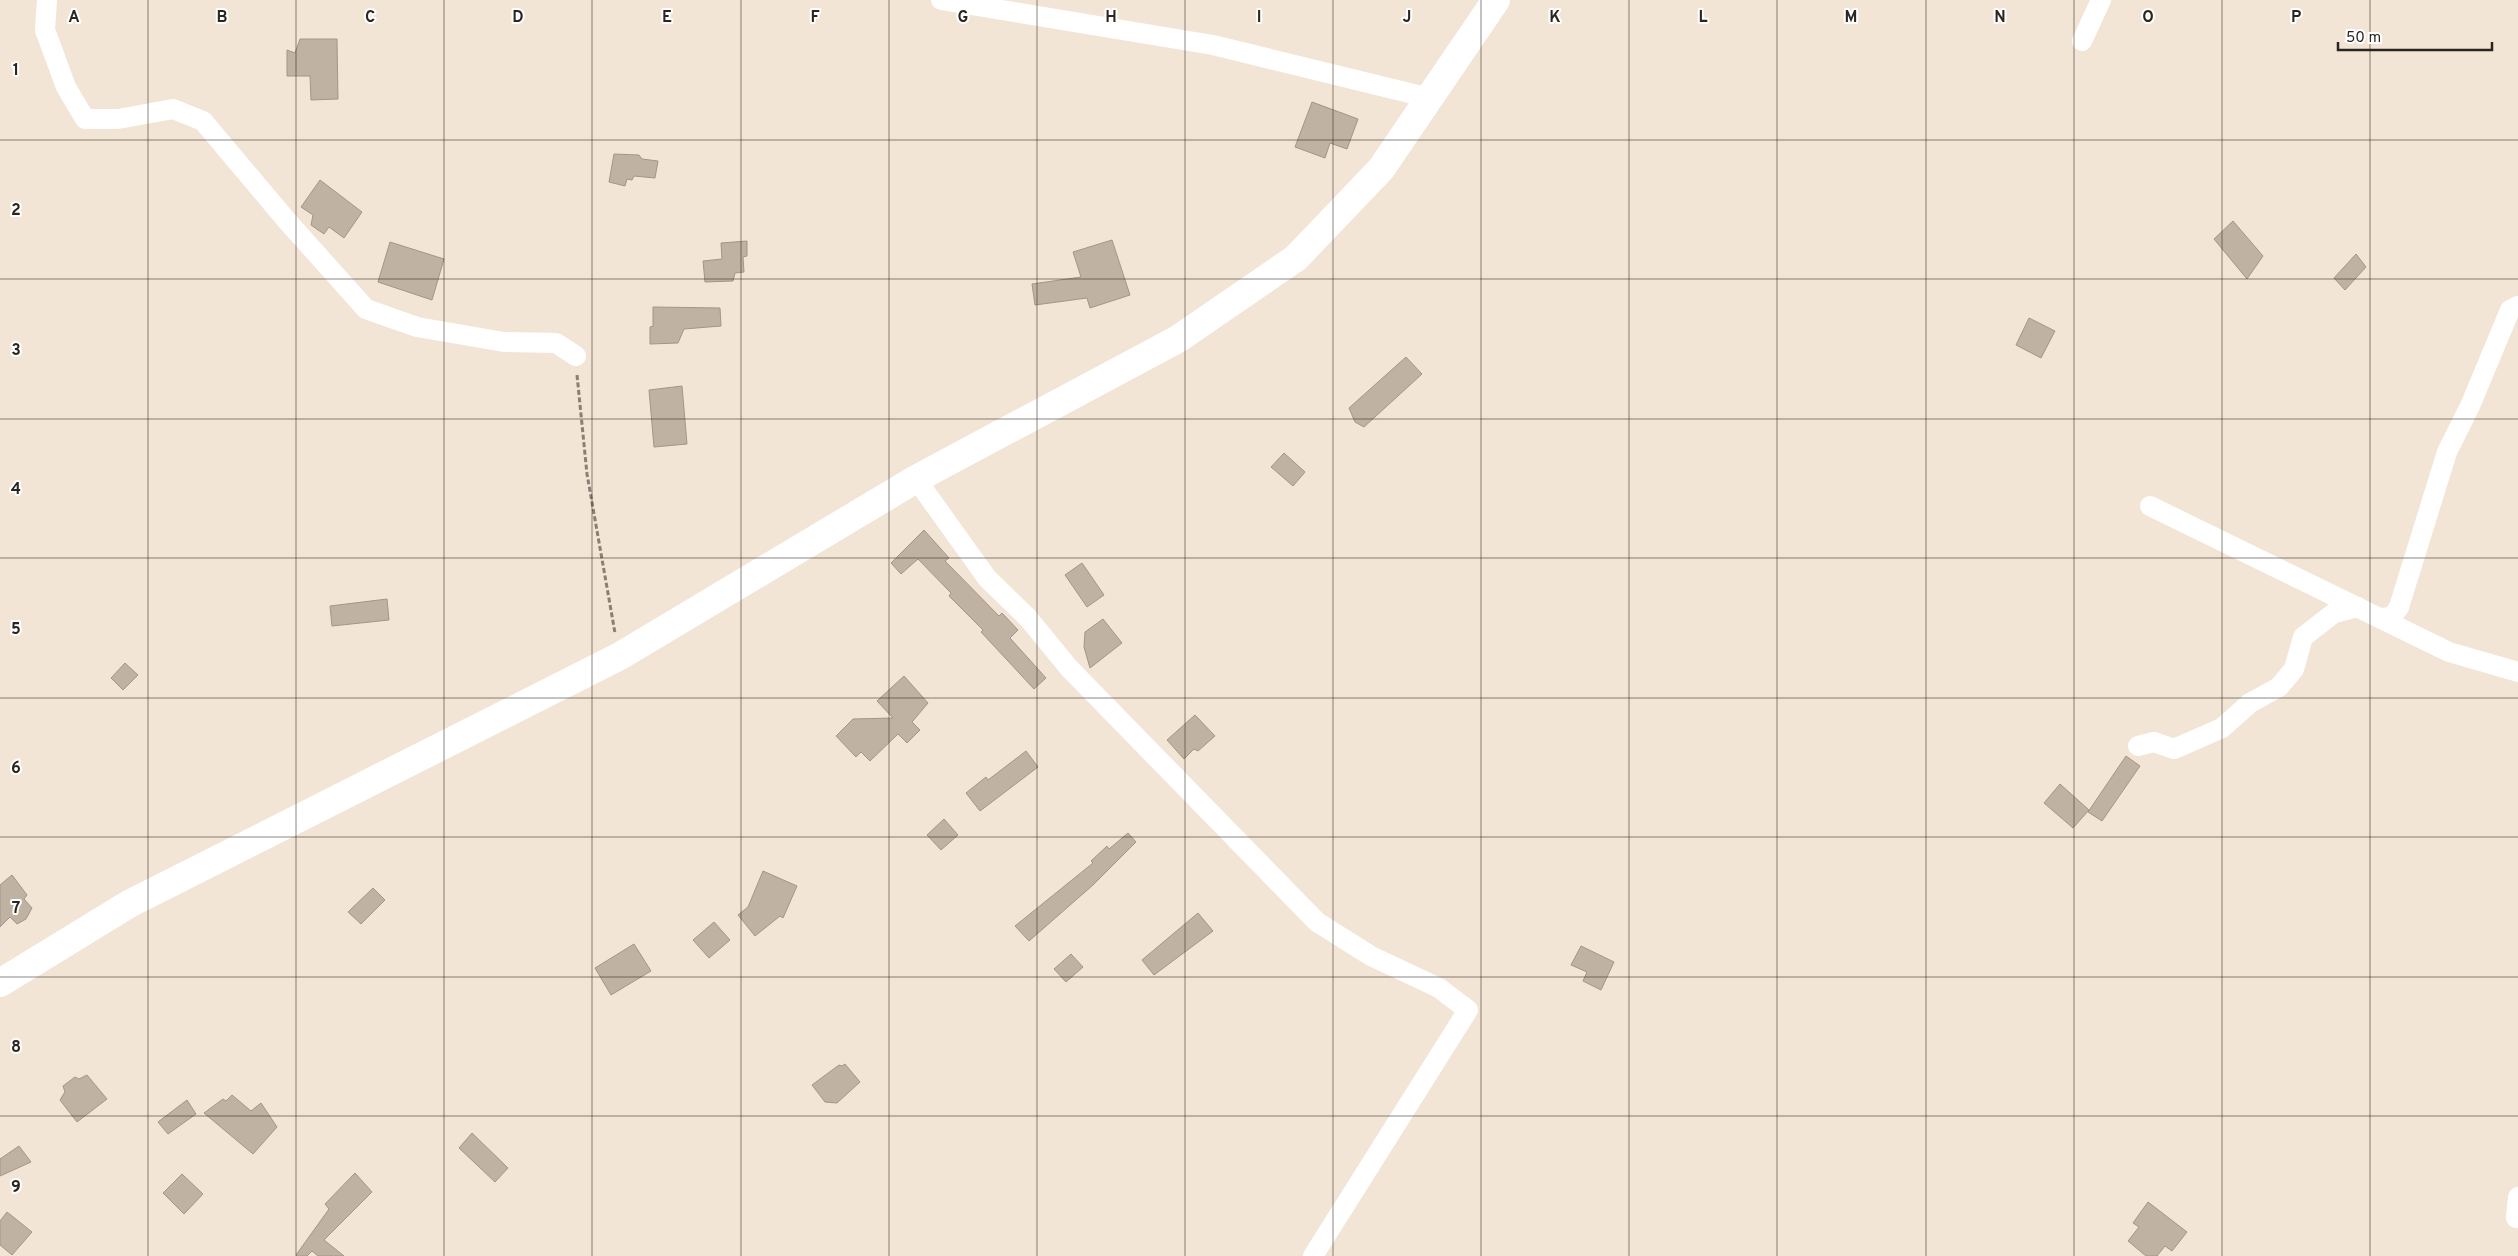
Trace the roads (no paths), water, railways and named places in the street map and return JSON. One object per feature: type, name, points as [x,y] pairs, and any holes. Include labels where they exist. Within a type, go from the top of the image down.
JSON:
[{"type":"street","points":[[47,0],[45,30],[66,87],[86,119],[118,120],[173,110],[203,121],[288,222],[366,309],[426,329],[504,342],[556,343],[576,356]]},
{"type":"street","points":[[941,0],[1213,45],[1430,98]]},
{"type":"street","points":[[0,983],[129,904],[620,656],[916,479],[1178,339],[1296,258],[1381,169],[1496,0]]},
{"type":"street","points":[[2082,41],[2101,0]]},
{"type":"street","points":[[2381,618],[2392,616],[2399,607],[2447,452],[2470,406],[2510,310],[2518,306]]},
{"type":"street","points":[[916,479],[987,578],[1028,618],[1070,668],[1317,922],[1371,956],[1439,988],[1468,1010],[1313,1256]]},
{"type":"street","points":[[2150,506],[2449,652],[2518,672]]},
{"type":"street","points":[[2138,746],[2154,742],[2174,749],[2222,728],[2250,703],[2279,687],[2294,669],[2303,637],[2334,613],[2358,607]]},
{"type":"street","points":[[2516,1218],[2518,1197]]}]
